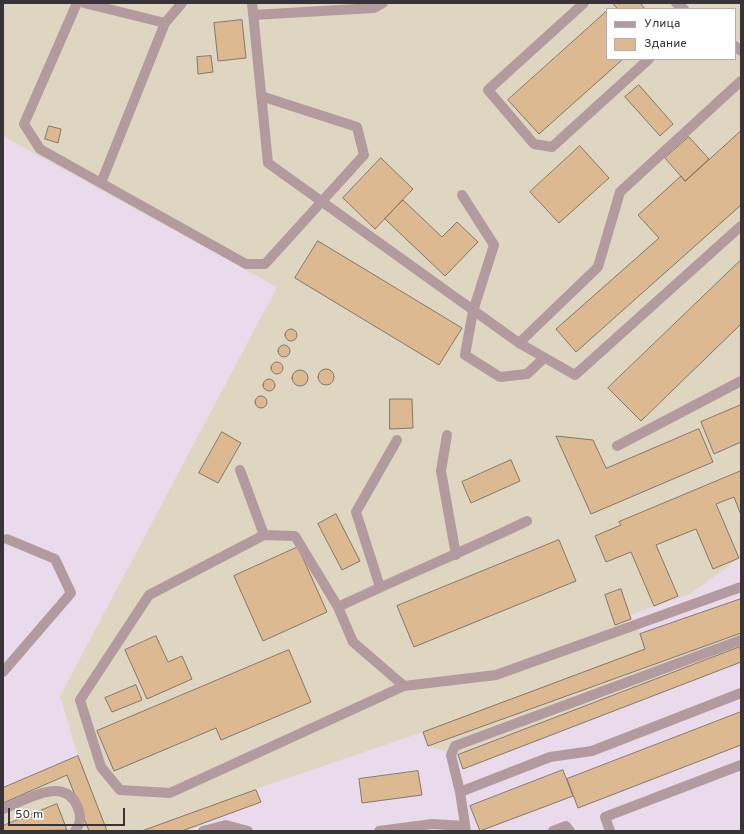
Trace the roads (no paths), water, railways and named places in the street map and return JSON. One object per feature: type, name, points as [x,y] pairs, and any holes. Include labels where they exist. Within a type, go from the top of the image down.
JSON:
[{"type":"street","points":[[77,3],[24,124],[40,148],[246,264],[266,264],[364,155],[357,127],[261,96]]},
{"type":"street","points":[[84,3],[165,23]]},
{"type":"street","points":[[101,183],[165,23],[182,3]]},
{"type":"street","points":[[252,3],[268,163],[519,344],[575,376],[741,226]]},
{"type":"street","points":[[253,15],[374,8],[383,3]]},
{"type":"street","points":[[584,3],[488,90],[534,144],[552,147],[648,60]]},
{"type":"street","points":[[519,344],[598,266],[620,192],[741,81]]},
{"type":"street","points":[[462,195],[494,245],[473,311],[465,355],[500,377],[528,374],[544,358]]},
{"type":"street","points":[[617,446],[741,381]]},
{"type":"street","points":[[447,435],[441,471],[456,555]]},
{"type":"street","points":[[380,587],[356,512],[397,440]]},
{"type":"street","points":[[240,470],[264,535]]},
{"type":"street","points":[[338,607],[380,587],[456,555],[527,521]]},
{"type":"street","points":[[404,686],[353,642],[338,607],[296,536],[264,535],[149,595],[80,700],[101,767],[120,790],[170,793],[404,686],[496,675],[741,587]]},
{"type":"street","points":[[3,672],[71,593],[55,559],[7,540]]},
{"type":"street","points":[[379,831],[432,824],[465,828],[460,792],[451,754],[455,746],[741,640]]},
{"type":"street","points":[[460,792],[550,757],[592,751],[741,693]]},
{"type":"street","points":[[610,831],[605,817],[741,765]]},
{"type":"street","points":[[3,809],[42,793],[55,790],[67,792],[75,801],[79,810],[80,819],[75,831]]},
{"type":"street","points":[[203,831],[226,825],[248,831]]},
{"type":"street","points":[[553,831],[566,826],[570,831]]}]
